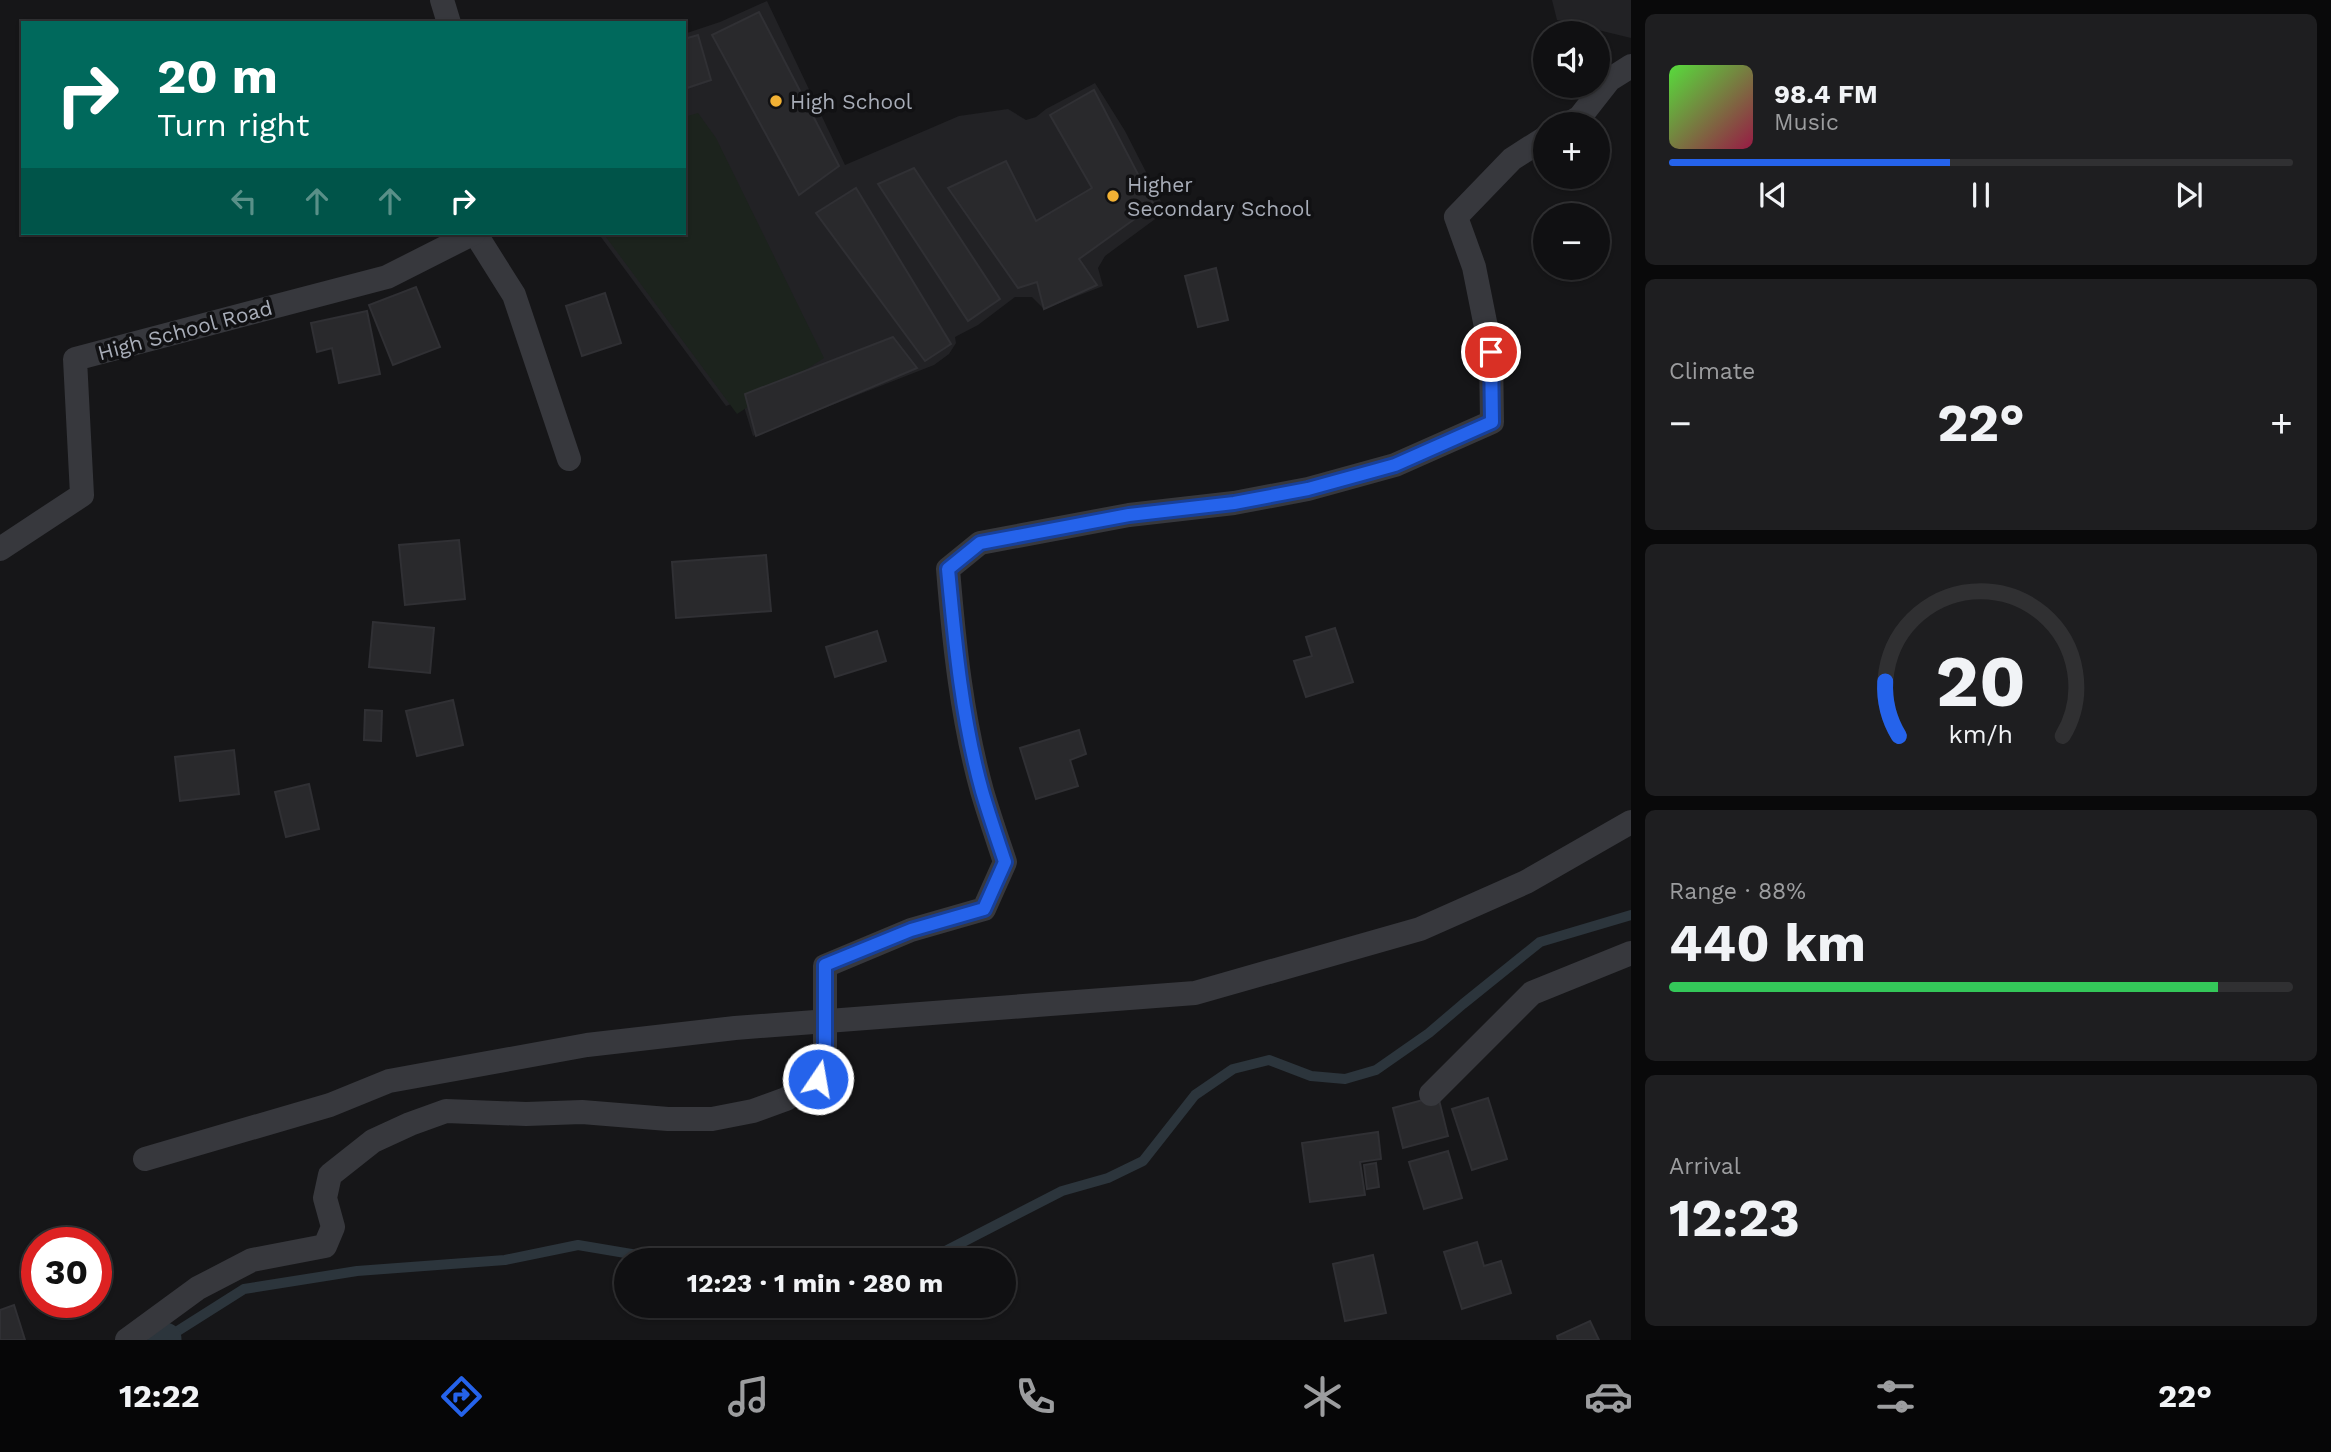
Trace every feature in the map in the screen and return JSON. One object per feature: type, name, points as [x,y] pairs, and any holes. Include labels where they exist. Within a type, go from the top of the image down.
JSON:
[{"type":"street","points":[[442,0],[448,21]]},
{"type":"street","points":[[1584,112],[1609,80],[1631,66]]},
{"type":"street","points":[[127,1340],[198,1288],[252,1260],[325,1246],[333,1227],[325,1198],[330,1175],[373,1141],[410,1124],[446,1111],[526,1114],[582,1112],[668,1119],[712,1119],[753,1111],[786,1099],[818,1079],[825,1056],[825,965],[911,930],[984,909],[1005,862],[982,789],[967,723],[953,627],[948,569],[980,543],[1129,515],[1234,503],[1308,489],[1395,465],[1492,422],[1491,352],[1474,267],[1456,217],[1513,159],[1533,146]]},
{"type":"street","name":"High School Road","points":[[0,549],[82,495],[75,359],[387,277],[470,235]]},
{"type":"street","points":[[475,235],[514,295],[569,459]]},
{"type":"street","points":[[145,1159],[330,1105],[389,1081],[587,1045],[734,1028],[1195,993],[1420,929],[1525,882],[1631,822]]},
{"type":"street","points":[[1431,1094],[1532,993],[1631,953]]},
{"type":"shaded area","points":[[1552,0],[1631,0],[1631,38],[1610,33],[1610,21],[1557,20]]},
{"type":"shaded area","points":[[767,1],[845,165],[959,116],[1008,109],[1026,120],[1036,117],[1095,83],[1125,131],[1166,211],[1105,256],[1098,268],[1103,286],[1044,309],[1032,297],[1015,297],[978,325],[955,337],[956,343],[949,354],[934,365],[753,436],[742,400],[726,406],[599,235],[686,235],[686,33]]},
{"type":"shaded area","points":[[698,113],[716,138],[824,358],[737,414],[604,235],[686,235],[686,116]]},
{"type":"building","name":"High School","points":[[759,12],[839,166],[799,195],[712,35]]},
{"type":"building","points":[[698,35],[711,80],[686,88],[686,38]]},
{"type":"building","name":"Higher Secondary School","points":[[1094,90],[1154,205],[1079,259],[1097,285],[1044,309],[1037,282],[1018,288],[948,188],[1006,161],[1036,221],[1092,188],[1050,115]]},
{"type":"building","points":[[914,168],[1000,299],[968,321],[878,184]]},
{"type":"building","points":[[856,188],[951,344],[925,361],[816,213]]},
{"type":"building","points":[[1216,268],[1228,320],[1198,327],[1185,276]]},
{"type":"building","points":[[416,287],[440,347],[393,365],[369,305]]},
{"type":"building","points":[[605,293],[621,343],[582,356],[566,306]]},
{"type":"building","points":[[367,311],[380,374],[339,383],[332,348],[317,352],[311,323]]},
{"type":"building","points":[[893,337],[917,368],[756,436],[745,394]]},
{"type":"building","points":[[459,540],[465,599],[405,605],[399,545]]},
{"type":"building","points":[[766,555],[771,611],[676,618],[672,562]]},
{"type":"building","points":[[373,622],[434,628],[430,673],[369,667]]},
{"type":"building","points":[[1335,628],[1353,682],[1306,697],[1294,661],[1312,656],[1306,637]]},
{"type":"building","points":[[877,631],[886,661],[835,677],[826,647]]},
{"type":"building","points":[[453,700],[463,745],[417,756],[406,711]]},
{"type":"building","points":[[365,710],[382,711],[381,741],[364,740]]},
{"type":"building","points":[[1079,730],[1086,754],[1070,760],[1078,786],[1036,799],[1020,748]]},
{"type":"building","points":[[234,750],[239,794],[180,801],[175,757]]},
{"type":"building","points":[[309,784],[319,829],[286,837],[275,792]]},
{"type":"building","points":[[1438,1096],[1448,1136],[1403,1148],[1393,1108]]},
{"type":"building","points":[[1488,1098],[1507,1159],[1472,1170],[1452,1109]]},
{"type":"building","points":[[1378,1132],[1381,1159],[1360,1162],[1365,1195],[1310,1202],[1302,1143]]},
{"type":"building","points":[[1448,1151],[1462,1198],[1424,1209],[1409,1162]]},
{"type":"building","points":[[1376,1163],[1379,1187],[1367,1189],[1364,1165]]},
{"type":"building","points":[[1477,1242],[1484,1266],[1501,1261],[1511,1293],[1462,1309],[1444,1252]]},
{"type":"building","points":[[1373,1255],[1386,1313],[1345,1321],[1333,1264]]},
{"type":"building","points":[[14,1305],[25,1340],[0,1340],[0,1310]]},
{"type":"building","points":[[1590,1321],[1599,1340],[1558,1340],[1557,1336]]},
{"type":"waterway","points":[[951,1248],[1062,1191],[1108,1178],[1143,1161],[1195,1095],[1233,1069],[1269,1060],[1311,1076],[1345,1079],[1376,1070],[1429,1033],[1540,942],[1631,915]]},
{"type":"waterway","points":[[165,1339],[244,1289],[357,1271],[505,1260],[578,1245],[614,1251]]},
{"type":"place","name":"High School","points":[[776,101]]},
{"type":"place","name":"Higher Secondary School","points":[[1113,196]]},
{"type":"route","points":[[818,1079],[825,1056],[825,965],[911,930],[984,909],[1005,862],[982,789],[967,723],[953,627],[948,569],[980,543],[1129,515],[1234,503],[1308,489],[1395,465],[1492,422],[1491,352]]}]
